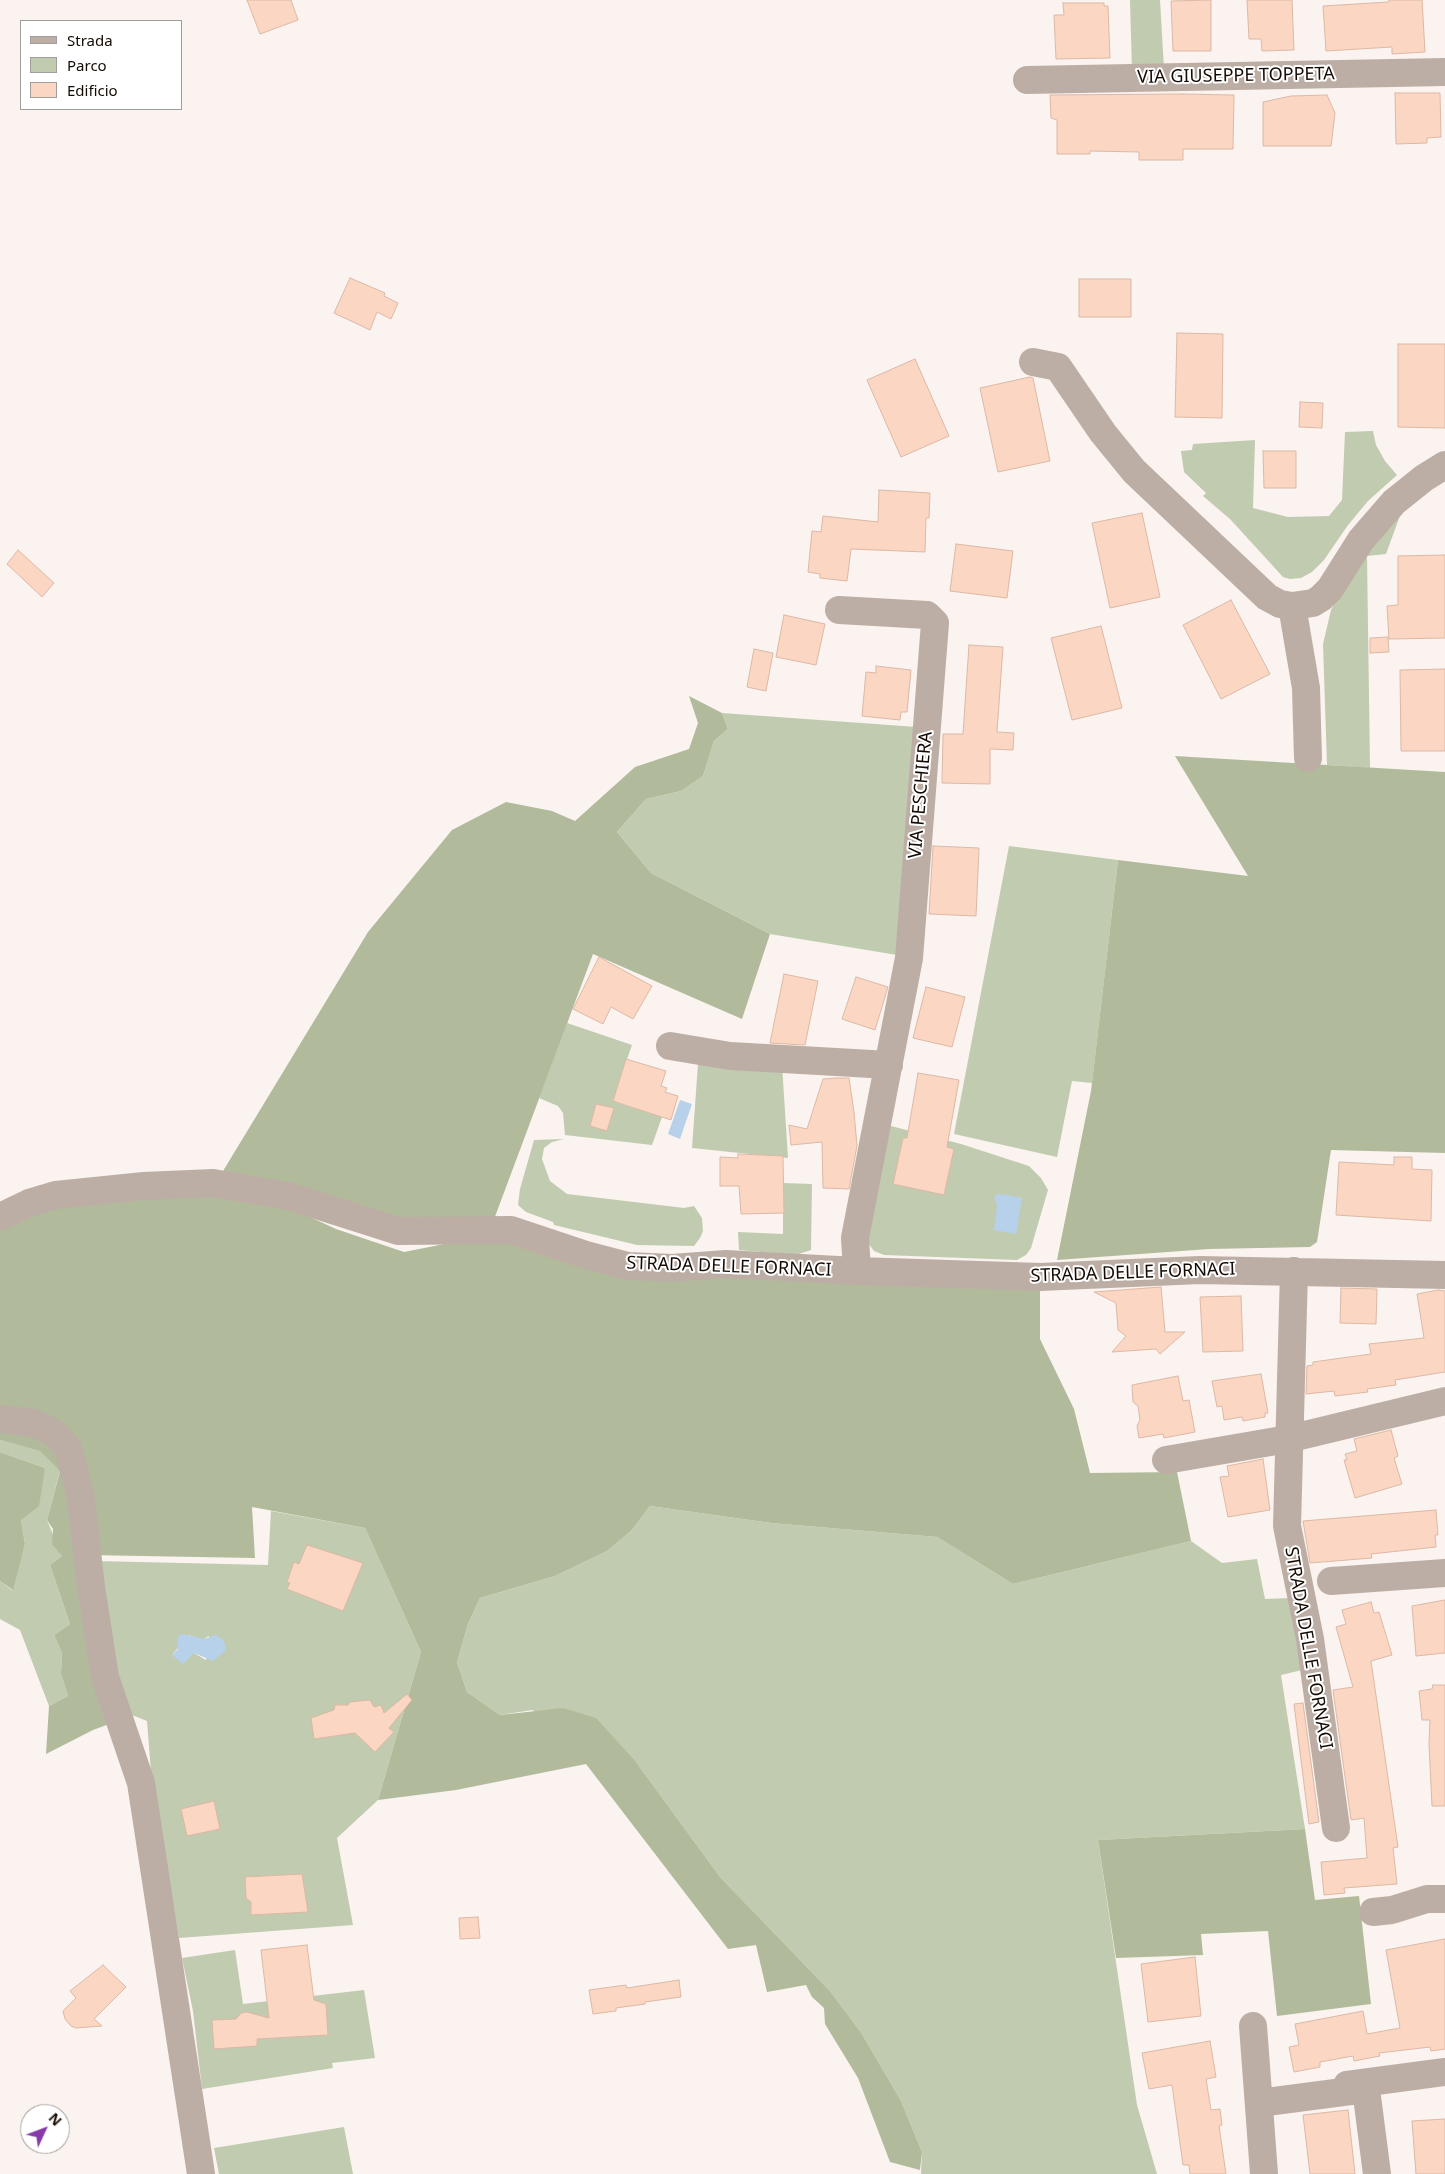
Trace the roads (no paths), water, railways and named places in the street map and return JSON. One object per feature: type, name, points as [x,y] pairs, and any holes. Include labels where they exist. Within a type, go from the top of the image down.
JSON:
[{"type":"street","name":"VIA GIUSEPPE TOPPETA","points":[[1027,80],[1445,72]]},
{"type":"street","points":[[1033,362],[1058,367],[1103,433],[1134,471],[1267,597],[1280,604],[1292,606],[1313,603],[1321,598],[1330,589],[1361,540],[1394,502],[1424,478],[1445,465]]},
{"type":"street","points":[[1292,606],[1306,688],[1308,758]]},
{"type":"street","name":"VIA PESCHIERA","points":[[839,610],[926,615],[935,623],[909,958],[855,1238],[857,1271]]},
{"type":"street","points":[[670,1046],[730,1056],[889,1066]]},
{"type":"street","name":"STRADA DELLE FORNACI","points":[[0,1217],[30,1203],[56,1195],[144,1186],[213,1183],[288,1196],[398,1231],[511,1230],[586,1255],[628,1266],[672,1268],[723,1264],[857,1271],[1040,1277],[1200,1270],[1445,1276]]},
{"type":"street","name":"STRADA DELLE FORNACI","points":[[1294,1271],[1287,1526],[1310,1639],[1336,1828]]},
{"type":"street","points":[[1166,1460],[1288,1439],[1445,1401]]},
{"type":"street","points":[[0,1419],[34,1423],[54,1433],[68,1448],[81,1500],[91,1587],[105,1677],[141,1783],[201,2174]]},
{"type":"street","points":[[1332,1581],[1445,1573]]},
{"type":"street","points":[[1373,1912],[1392,1910],[1427,1899],[1445,1899]]},
{"type":"street","points":[[1253,2026],[1264,2174]]},
{"type":"street","points":[[1259,2099],[1445,2072]]},
{"type":"street","points":[[1259,2099],[1366,2089],[1378,2174]]},
{"type":"water","points":[[680,1100],[692,1104],[680,1139],[668,1134]]},
{"type":"water","points":[[1000,1194],[1022,1198],[1016,1234],[994,1230],[997,1206],[994,1196]]},
{"type":"water","points":[[183,1634],[204,1639],[216,1635],[226,1645],[225,1651],[213,1661],[194,1653],[183,1664],[172,1655],[178,1649],[177,1637]]}]
